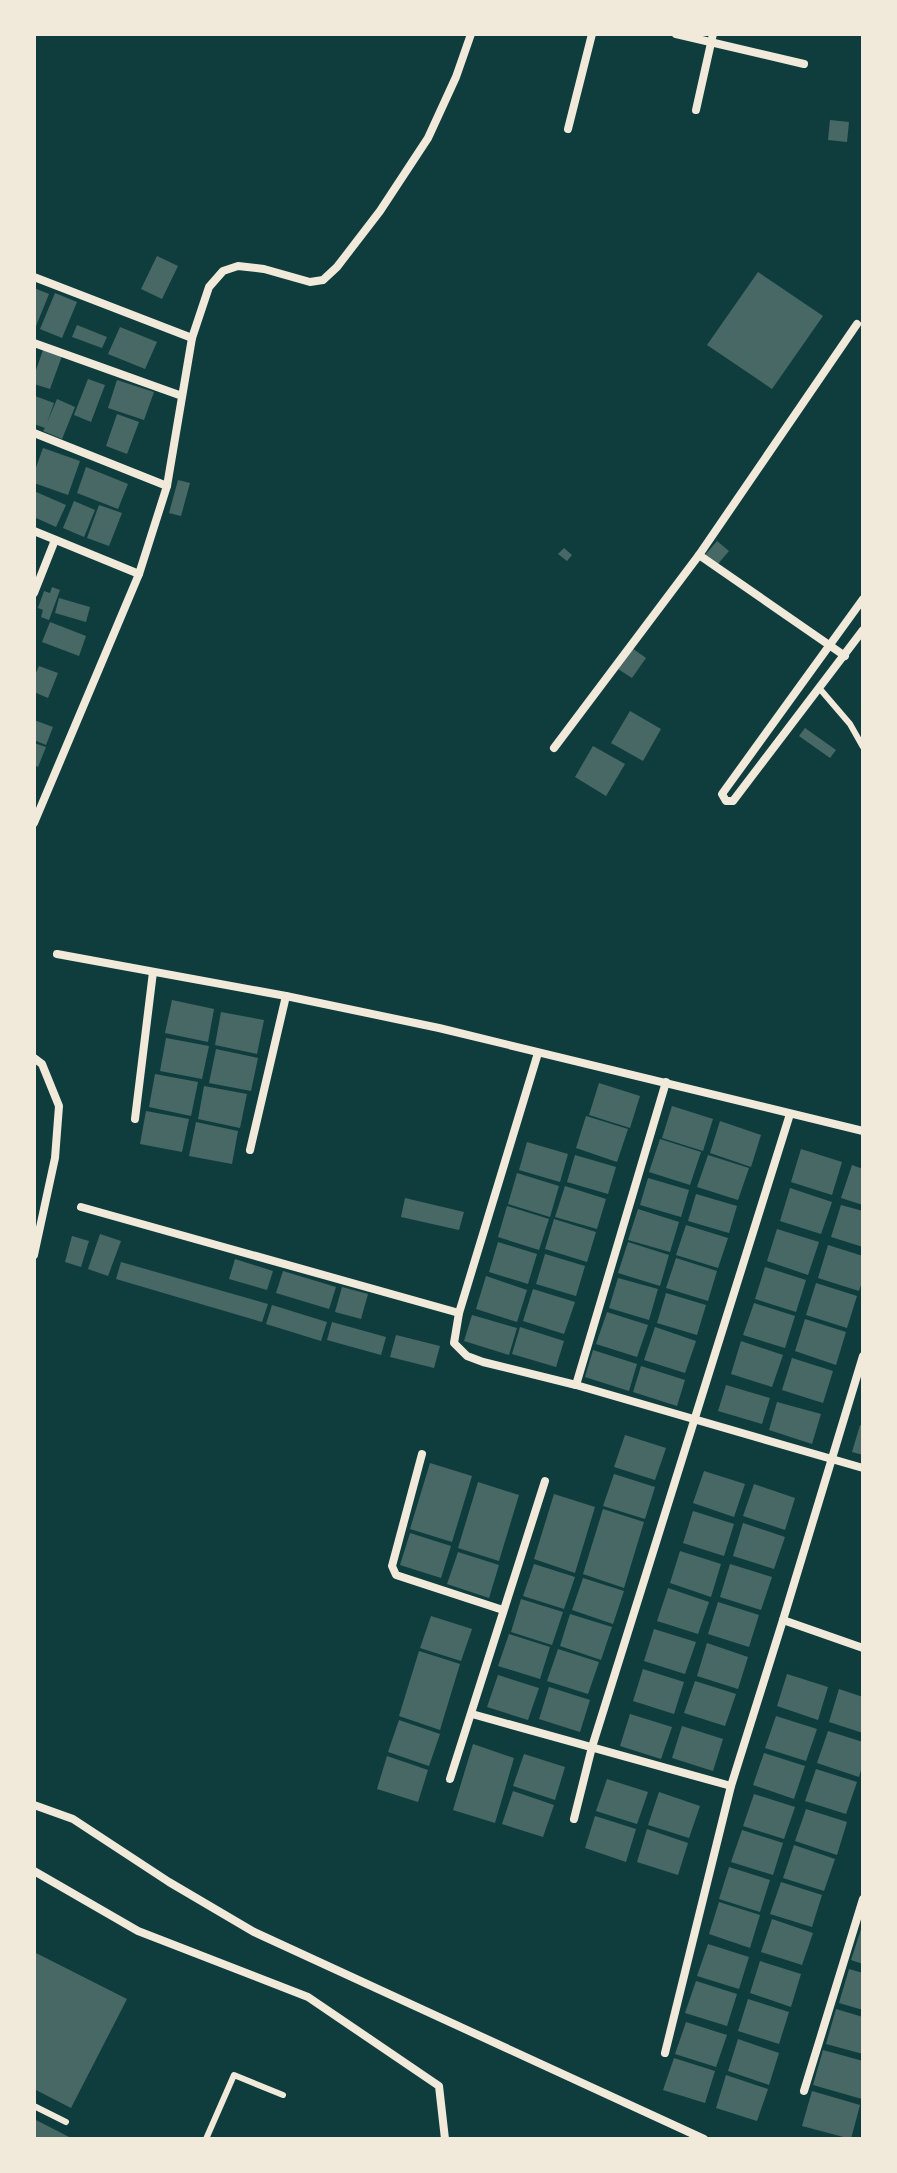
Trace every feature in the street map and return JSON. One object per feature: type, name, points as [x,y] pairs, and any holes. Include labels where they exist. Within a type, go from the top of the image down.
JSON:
[{"type":"street","points":[[34,823],[139,574],[167,486],[192,338],[209,287],[223,271],[238,266],[264,269],[310,282],[323,280],[337,267],[380,211],[428,138],[456,77],[471,34]]},
{"type":"street","points":[[568,129],[592,34]]},
{"type":"street","points":[[676,34],[712,38],[804,64]]},
{"type":"street","points":[[696,110],[712,38]]},
{"type":"street","points":[[34,277],[192,338]]},
{"type":"street","points":[[554,748],[699,555],[857,324]]},
{"type":"street","points":[[34,343],[182,396]]},
{"type":"street","points":[[34,433],[167,486]]},
{"type":"street","points":[[34,531],[139,574]]},
{"type":"street","points":[[34,593],[55,540]]},
{"type":"street","points":[[699,555],[845,656]]},
{"type":"street","points":[[863,599],[722,794],[726,801],[733,801],[863,630]]},
{"type":"street","points":[[57,954],[439,1028],[863,1131]]},
{"type":"street","points":[[135,1119],[153,972]]},
{"type":"street","points":[[250,1150],[286,996]]},
{"type":"street","points":[[538,1053],[459,1313],[454,1343],[467,1356],[863,1468]]},
{"type":"street","points":[[34,1058],[42,1064],[59,1106],[55,1158],[34,1255]]},
{"type":"street","points":[[576,1385],[666,1082]]},
{"type":"street","points":[[574,1819],[592,1747],[790,1114]]},
{"type":"street","points":[[81,1207],[459,1313]]},
{"type":"street","points":[[665,2053],[731,1786],[863,1356]]},
{"type":"street","points":[[422,1454],[392,1566],[396,1575],[503,1610]]},
{"type":"street","points":[[450,1779],[545,1481]]},
{"type":"street","points":[[783,1620],[863,1648]]},
{"type":"street","points":[[472,1714],[731,1786]]},
{"type":"street","points":[[34,1805],[73,1819],[169,1882],[254,1932],[704,2139]]},
{"type":"street","points":[[34,1871],[138,1931],[308,1997],[439,2086],[445,2139]]},
{"type":"street","points":[[804,2091],[863,1899]]},
{"type":"lane","points":[[820,689],[850,724],[863,747]]},
{"type":"lane","points":[[206,2139],[234,2075],[283,2095]]},
{"type":"lane","points":[[34,2106],[66,2122]]},
{"type":"building","points":[[830,120],[849,122],[847,142],[828,140]]},
{"type":"building","points":[[157,256],[178,266],[162,299],[141,289]]},
{"type":"building","points":[[758,272],[823,316],[772,389],[707,345]]},
{"type":"building","points":[[34,288],[49,294],[34,331]]},
{"type":"building","points":[[55,293],[77,302],[62,338],[40,329]]},
{"type":"building","points":[[77,325],[107,337],[102,348],[72,337]]},
{"type":"building","points":[[120,327],[157,342],[145,369],[108,354]]},
{"type":"building","points":[[43,350],[62,356],[50,389],[34,384]]},
{"type":"building","points":[[88,379],[105,385],[91,422],[74,415]]},
{"type":"building","points":[[117,380],[154,392],[144,420],[108,408]]},
{"type":"building","points":[[35,396],[54,403],[47,423],[57,399],[75,407],[62,439],[34,424]]},
{"type":"building","points":[[117,414],[139,422],[127,454],[106,446]]},
{"type":"building","points":[[43,448],[80,461],[68,495],[34,483],[34,473]]},
{"type":"building","points":[[86,467],[128,484],[118,509],[77,493]]},
{"type":"building","points":[[178,480],[190,483],[181,516],[169,513]]},
{"type":"building","points":[[34,491],[66,505],[56,527],[34,517]]},
{"type":"building","points":[[74,501],[95,510],[84,537],[63,528]]},
{"type":"building","points":[[99,505],[122,513],[109,546],[87,538]]},
{"type":"building","points":[[717,541],[729,551],[717,565],[705,555]]},
{"type":"building","points":[[564,548],[572,555],[567,561],[558,554]]},
{"type":"building","points":[[52,587],[60,590],[49,620],[41,617],[43,610],[38,608],[44,591],[50,593]]},
{"type":"building","points":[[59,598],[90,607],[86,622],[55,613]]},
{"type":"building","points":[[50,622],[86,636],[79,656],[42,642]]},
{"type":"building","points":[[632,648],[646,658],[632,678],[618,669]]},
{"type":"building","points":[[39,666],[58,673],[48,698],[34,692],[34,677]]},
{"type":"building","points":[[630,711],[661,729],[643,761],[611,743]]},
{"type":"building","points":[[34,720],[53,727],[46,745],[34,740]]},
{"type":"building","points":[[805,728],[836,750],[830,758],[799,736]]},
{"type":"building","points":[[34,743],[46,747],[38,767],[34,765]]},
{"type":"building","points":[[593,746],[625,764],[606,796],[575,777]]},
{"type":"building","points":[[172,1000],[214,1009],[208,1042],[165,1033]]},
{"type":"building","points":[[221,1012],[264,1020],[257,1054],[215,1045]]},
{"type":"building","points":[[166,1038],[209,1046],[202,1079],[160,1071]]},
{"type":"building","points":[[216,1049],[258,1058],[251,1091],[209,1083]]},
{"type":"building","points":[[155,1074],[198,1082],[191,1116],[149,1107]]},
{"type":"building","points":[[599,1083],[640,1096],[630,1128],[589,1115]]},
{"type":"building","points":[[204,1086],[247,1094],[240,1128],[198,1119]]},
{"type":"building","points":[[672,1106],[713,1119],[703,1151],[662,1138]]},
{"type":"building","points":[[146,1111],[189,1119],[182,1152],[140,1144]]},
{"type":"building","points":[[586,1116],[628,1129],[617,1162],[576,1148]]},
{"type":"building","points":[[720,1121],[761,1135],[751,1167],[710,1153]]},
{"type":"building","points":[[196,1122],[238,1131],[232,1164],[189,1156]]},
{"type":"building","points":[[660,1139],[701,1152],[690,1185],[649,1172]]},
{"type":"building","points":[[527,1142],[568,1154],[560,1182],[519,1170]]},
{"type":"building","points":[[801,1149],[842,1162],[832,1195],[791,1182]]},
{"type":"building","points":[[575,1155],[616,1167],[608,1194],[567,1182]]},
{"type":"building","points":[[708,1155],[749,1168],[738,1200],[697,1187]]},
{"type":"building","points":[[852,1165],[863,1169],[863,1205],[841,1198]]},
{"type":"building","points":[[517,1173],[559,1186],[550,1217],[508,1204]]},
{"type":"building","points":[[648,1178],[689,1190],[681,1217],[640,1205]]},
{"type":"building","points":[[565,1186],[606,1199],[597,1229],[555,1217]]},
{"type":"building","points":[[790,1188],[832,1202],[821,1234],[780,1221]]},
{"type":"building","points":[[696,1194],[737,1206],[729,1233],[688,1221]]},
{"type":"building","points":[[405,1198],[464,1212],[459,1230],[401,1217]]},
{"type":"building","points":[[841,1205],[863,1211],[863,1247],[831,1237]]},
{"type":"building","points":[[507,1206],[549,1219],[539,1250],[498,1237]]},
{"type":"building","points":[[638,1209],[679,1222],[670,1252],[628,1240]]},
{"type":"building","points":[[554,1219],[596,1232],[587,1262],[545,1249]]},
{"type":"building","points":[[686,1225],[728,1238],[718,1268],[676,1255]]},
{"type":"building","points":[[777,1229],[819,1242],[808,1275],[767,1261]]},
{"type":"building","points":[[100,1234],[121,1241],[108,1276],[88,1269]]},
{"type":"building","points":[[72,1236],[89,1241],[81,1267],[65,1262]]},
{"type":"building","points":[[498,1242],[537,1254],[528,1284],[489,1272]]},
{"type":"building","points":[[628,1242],[669,1255],[660,1286],[618,1273]]},
{"type":"building","points":[[828,1245],[863,1256],[863,1279],[859,1291],[818,1278]]},
{"type":"building","points":[[545,1254],[585,1266],[576,1296],[536,1284]]},
{"type":"building","points":[[676,1258],[717,1271],[708,1301],[666,1288]]},
{"type":"building","points":[[235,1259],[273,1271],[267,1290],[229,1279]]},
{"type":"building","points":[[121,1262],[268,1304],[262,1322],[116,1279]]},
{"type":"building","points":[[765,1267],[806,1280],[796,1312],[755,1299]]},
{"type":"building","points":[[283,1271],[336,1287],[329,1309],[276,1293]]},
{"type":"building","points":[[486,1276],[527,1290],[517,1322],[476,1309]]},
{"type":"building","points":[[618,1278],[658,1289],[649,1320],[609,1308]]},
{"type":"building","points":[[816,1283],[857,1296],[847,1328],[806,1315]]},
{"type":"building","points":[[342,1287],[368,1294],[361,1319],[335,1312]]},
{"type":"building","points":[[533,1289],[575,1302],[564,1334],[523,1321]]},
{"type":"building","points":[[666,1293],[706,1305],[697,1335],[657,1323]]},
{"type":"building","points":[[754,1303],[795,1316],[785,1348],[743,1335]]},
{"type":"building","points":[[272,1305],[327,1322],[321,1341],[266,1324]]},
{"type":"building","points":[[607,1312],[648,1325],[637,1357],[596,1344]]},
{"type":"building","points":[[472,1315],[517,1328],[509,1355],[464,1341]]},
{"type":"building","points":[[805,1319],[846,1332],[836,1365],[795,1351]]},
{"type":"building","points":[[332,1322],[386,1337],[381,1355],[327,1340]]},
{"type":"building","points":[[520,1327],[564,1341],[556,1367],[512,1354]]},
{"type":"building","points":[[655,1327],[696,1341],[685,1373],[644,1360]]},
{"type":"building","points":[[396,1335],[440,1346],[434,1368],[390,1357]]},
{"type":"building","points":[[741,1341],[783,1355],[772,1387],[731,1374]]},
{"type":"building","points":[[593,1350],[637,1364],[629,1391],[585,1377]]},
{"type":"building","points":[[792,1358],[833,1371],[823,1403],[782,1390]]},
{"type":"building","points":[[641,1366],[685,1380],[677,1406],[633,1392]]},
{"type":"building","points":[[726,1385],[770,1398],[762,1424],[718,1411]]},
{"type":"building","points":[[777,1402],[821,1414],[812,1444],[769,1430]]},
{"type":"building","points":[[860,1425],[863,1426],[863,1455],[852,1452]]},
{"type":"building","points":[[625,1435],[666,1448],[655,1480],[614,1467]]},
{"type":"building","points":[[430,1463],[472,1476],[452,1542],[410,1529]]},
{"type":"building","points":[[704,1471],[745,1484],[734,1517],[693,1503]]},
{"type":"building","points":[[614,1474],[655,1487],[645,1519],[603,1506]]},
{"type":"building","points":[[478,1482],[519,1495],[499,1561],[458,1548]]},
{"type":"building","points":[[754,1484],[795,1498],[785,1530],[743,1516]]},
{"type":"building","points":[[554,1494],[595,1507],[575,1573],[534,1559]]},
{"type":"building","points":[[603,1509],[644,1522],[624,1588],[583,1574]]},
{"type":"building","points":[[693,1511],[734,1524],[724,1556],[683,1543]]},
{"type":"building","points":[[743,1523],[785,1537],[774,1569],[733,1556]]},
{"type":"building","points":[[410,1533],[451,1546],[441,1578],[400,1565]]},
{"type":"building","points":[[680,1551],[721,1564],[711,1597],[670,1583]]},
{"type":"building","points":[[458,1552],[499,1565],[489,1598],[447,1584]]},
{"type":"building","points":[[534,1564],[575,1577],[564,1609],[523,1596]]},
{"type":"building","points":[[730,1564],[772,1577],[761,1610],[720,1597]]},
{"type":"building","points":[[583,1578],[624,1591],[613,1624],[572,1610]]},
{"type":"building","points":[[668,1588],[709,1602],[698,1634],[657,1621]]},
{"type":"building","points":[[521,1599],[563,1612],[552,1645],[511,1632]]},
{"type":"building","points":[[718,1602],[759,1615],[749,1647],[708,1634]]},
{"type":"building","points":[[570,1614],[612,1627],[601,1660],[560,1646]]},
{"type":"building","points":[[431,1616],[472,1629],[461,1661],[420,1648]]},
{"type":"building","points":[[654,1629],[696,1642],[685,1674],[644,1661]]},
{"type":"building","points":[[509,1634],[550,1647],[540,1679],[498,1666]]},
{"type":"building","points":[[707,1643],[748,1657],[738,1689],[697,1676]]},
{"type":"building","points":[[558,1649],[599,1662],[588,1694],[547,1681]]},
{"type":"building","points":[[419,1651],[460,1664],[440,1730],[399,1716]]},
{"type":"building","points":[[643,1669],[684,1682],[674,1714],[633,1701]]},
{"type":"building","points":[[787,1674],[828,1687],[818,1720],[777,1706]]},
{"type":"building","points":[[498,1675],[539,1688],[528,1720],[487,1707]]},
{"type":"building","points":[[695,1681],[736,1694],[725,1726],[684,1713]]},
{"type":"building","points":[[549,1687],[590,1700],[580,1732],[539,1719]]},
{"type":"building","points":[[839,1689],[863,1697],[863,1733],[829,1722]]},
{"type":"building","points":[[630,1714],[672,1727],[661,1759],[620,1746]]},
{"type":"building","points":[[776,1716],[817,1729],[806,1761],[765,1748]]},
{"type":"building","points":[[399,1720],[440,1734],[429,1766],[388,1752]]},
{"type":"building","points":[[682,1726],[723,1739],[713,1771],[672,1758]]},
{"type":"building","points":[[828,1731],[863,1742],[859,1777],[817,1763]]},
{"type":"building","points":[[473,1744],[514,1758],[495,1823],[453,1810]]},
{"type":"building","points":[[764,1753],[805,1766],[794,1799],[753,1785]]},
{"type":"building","points":[[524,1754],[565,1767],[555,1800],[513,1786]]},
{"type":"building","points":[[387,1756],[428,1770],[418,1802],[377,1789]]},
{"type":"building","points":[[816,1769],[857,1782],[846,1814],[805,1801]]},
{"type":"building","points":[[607,1779],[648,1792],[637,1824],[596,1811]]},
{"type":"building","points":[[513,1791],[554,1805],[543,1837],[502,1824]]},
{"type":"building","points":[[659,1792],[700,1806],[689,1838],[648,1825]]},
{"type":"building","points":[[754,1794],[795,1807],[784,1839],[743,1826]]},
{"type":"building","points":[[806,1809],[847,1822],[837,1855],[795,1841]]},
{"type":"building","points":[[595,1816],[636,1829],[626,1862],[585,1848]]},
{"type":"building","points":[[647,1829],[688,1843],[678,1875],[637,1862]]},
{"type":"building","points":[[742,1830],[783,1843],[773,1875],[731,1862]]},
{"type":"building","points":[[794,1845],[835,1859],[824,1891],[783,1878]]},
{"type":"building","points":[[729,1867],[770,1880],[760,1912],[719,1899]]},
{"type":"building","points":[[781,1882],[822,1895],[812,1927],[770,1914]]},
{"type":"building","points":[[719,1902],[760,1915],[750,1948],[709,1934]]},
{"type":"building","points":[[772,1919],[813,1933],[802,1965],[761,1952]]},
{"type":"building","points":[[863,1923],[863,1964],[851,1960]]},
{"type":"building","points":[[708,1944],[749,1957],[739,1989],[697,1976]]},
{"type":"building","points":[[34,1952],[127,1999],[71,2108],[34,2089]]},
{"type":"building","points":[[760,1961],[801,1974],[791,2007],[750,1993]]},
{"type":"building","points":[[849,1969],[863,1973],[863,2010],[839,2003]]},
{"type":"building","points":[[696,1981],[737,1994],[727,2026],[685,2013]]},
{"type":"building","points":[[748,1999],[789,2012],[779,2044],[738,2031]]},
{"type":"building","points":[[836,2009],[863,2017],[863,2054],[826,2044]]},
{"type":"building","points":[[686,2022],[727,2035],[716,2067],[675,2054]]},
{"type":"building","points":[[738,2039],[779,2053],[769,2085],[728,2071]]},
{"type":"building","points":[[823,2050],[863,2061],[862,2099],[813,2085]]},
{"type":"building","points":[[674,2058],[715,2071],[705,2103],[663,2090]]},
{"type":"building","points":[[726,2075],[768,2089],[757,2121],[716,2108]]},
{"type":"building","points":[[812,2091],[860,2105],[851,2139],[802,2126]]},
{"type":"building","points":[[34,2119],[73,2139],[34,2139]]}]
